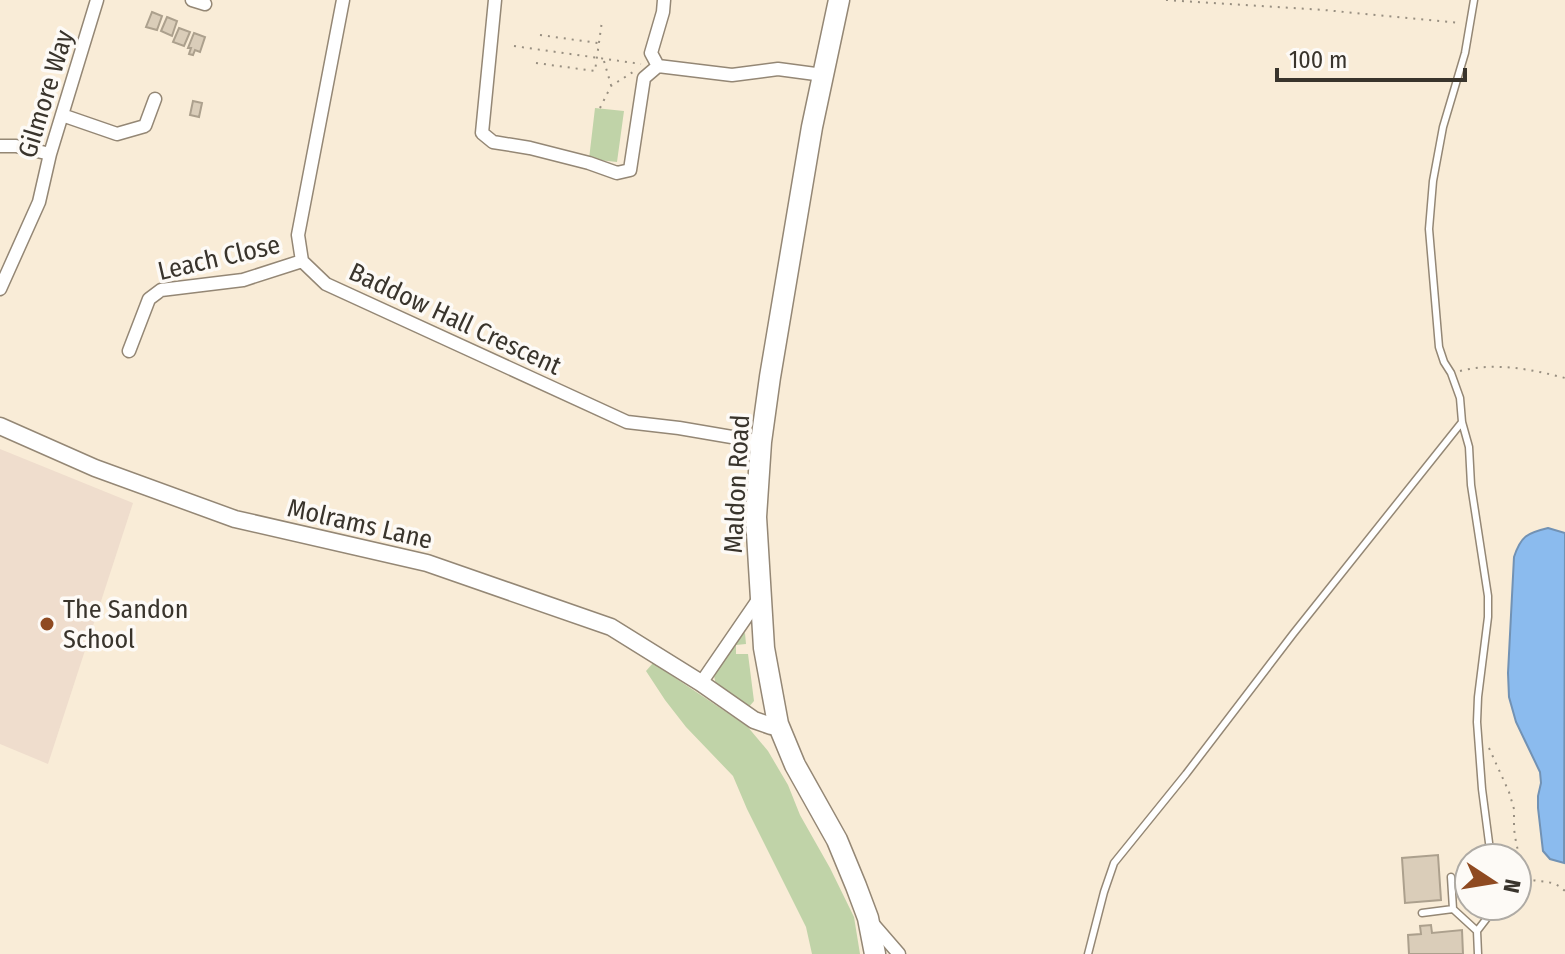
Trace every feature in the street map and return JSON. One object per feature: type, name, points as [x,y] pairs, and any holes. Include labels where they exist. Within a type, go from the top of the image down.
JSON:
[{"type":"main road","name":"Maldon Road","points":[[839,0],[812,127],[761,442],[756,517],[766,663],[778,724],[795,765],[837,840],[868,918],[875,954]]},
{"type":"street","name":"Gilmore Way","points":[[0,289],[39,202],[50,154],[97,0]]},
{"type":"street","points":[[302,261],[298,235],[343,0]]},
{"type":"street","points":[[495,0],[482,133],[493,142],[530,148],[617,173],[630,170],[644,78],[658,66],[732,75],[778,69],[823,75]]},
{"type":"street","points":[[658,66],[651,53],[664,0]]},
{"type":"street","points":[[62,115],[117,134],[145,126],[155,99]]},
{"type":"street","points":[[0,146],[16,146],[50,154]]},
{"type":"street","name":"Leach Close","points":[[116,342],[130,348],[149,299],[161,290],[243,280],[302,261]]},
{"type":"street","name":"Baddow Hall Crescent","points":[[302,261],[326,284],[627,422],[761,442]]},
{"type":"street","name":"Molrams Lane","points":[[0,426],[95,468],[235,519],[427,563],[611,627],[754,720],[771,726],[778,724]]},
{"type":"street","points":[[701,683],[761,597]]},
{"type":"street","points":[[868,918],[899,954]]},
{"type":"lane","points":[[1474,0],[1465,53],[1443,127],[1433,181],[1429,229],[1439,347],[1460,398],[1488,596],[1477,722],[1489,842]]},
{"type":"lane","points":[[1088,954],[1114,863],[1462,422]]},
{"type":"lane","points":[[1422,913],[1453,909],[1451,877]]},
{"type":"lane","points":[[1467,922],[1477,931]]},
{"type":"lane","points":[[1478,954],[1477,931],[1484,922]]},
{"type":"path","points":[[1166,0],[1324,10],[1470,24]]},
{"type":"path","points":[[536,63],[595,71],[602,21]]},
{"type":"path","points":[[540,35],[599,44]]},
{"type":"path","points":[[514,46],[649,65],[611,86],[600,108]]},
{"type":"path","points":[[603,59],[611,86]]},
{"type":"path","points":[[1451,373],[1498,366],[1565,378]]},
{"type":"path","points":[[1477,722],[1509,792],[1522,869],[1528,879],[1544,880],[1565,891]]},
{"type":"shaded area","name":"The Sandon School","points":[[0,449],[133,503],[48,764],[0,744]]},
{"type":"green space","points":[[595,108],[624,111],[617,162],[589,159]]},
{"type":"green space","points":[[745,633],[746,644],[736,645],[736,654],[748,654],[754,701],[748,708],[716,685],[714,676],[742,634]]},
{"type":"green space","points":[[653,663],[747,726],[768,751],[854,917],[860,954],[812,954],[806,927],[733,776],[665,700],[646,671]]},
{"type":"water","points":[[1548,528],[1565,533],[1564,863],[1550,859],[1543,851],[1538,808],[1540,772],[1516,722],[1509,697],[1514,557],[1526,536]]},
{"type":"building","points":[[152,12],[162,16],[157,30],[146,27]]},
{"type":"building","points":[[167,17],[177,21],[172,36],[161,31]]},
{"type":"building","points":[[179,28],[190,32],[184,46],[173,42]]},
{"type":"building","points":[[194,33],[205,37],[200,52],[195,50],[193,55],[189,54],[191,48],[188,48]]},
{"type":"building","points":[[193,101],[202,103],[199,117],[190,115]]},
{"type":"building","points":[[1438,855],[1441,900],[1405,903],[1402,858]]},
{"type":"building","points":[[1431,925],[1432,933],[1462,930],[1463,954],[1409,954],[1408,935],[1421,934],[1420,926]]},
{"type":"place","name":"The Sandon School","points":[[47,624]]}]
